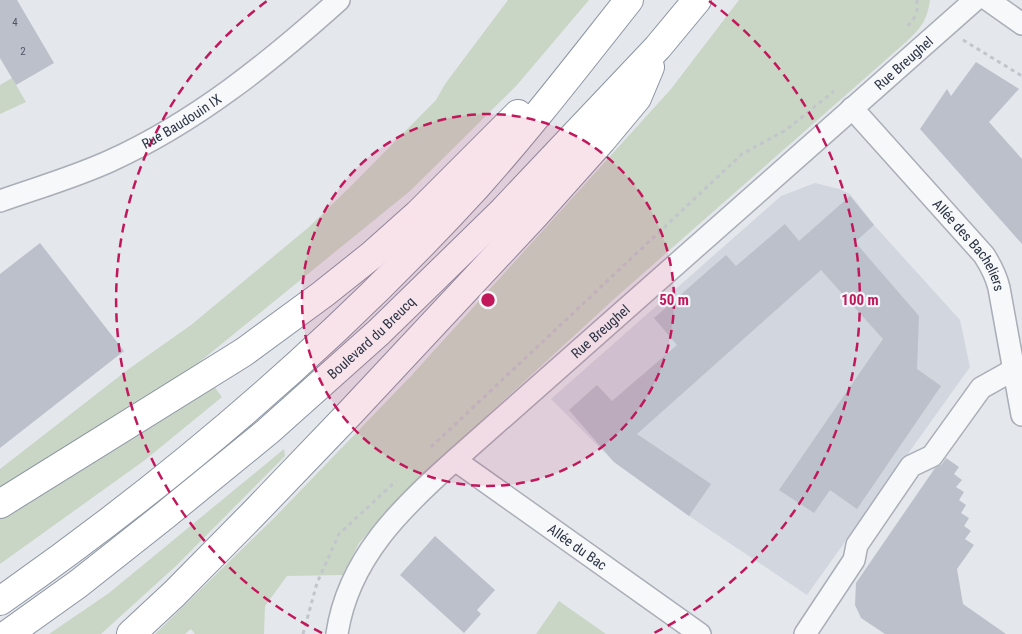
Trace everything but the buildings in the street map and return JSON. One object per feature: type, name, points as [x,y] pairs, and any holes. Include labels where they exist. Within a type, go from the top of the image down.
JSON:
[{"type":"highway","name":"Boulevard du Breucq","points":[[8,634],[78,584],[267,432],[378,332],[501,213],[658,47],[697,0]]},
{"type":"highway","points":[[0,504],[244,352],[358,266],[418,214],[621,10]]},
{"type":"highway","points":[[0,601],[116,515],[219,432],[262,396],[332,332],[406,260],[477,186],[536,119],[621,10]]},
{"type":"highway","points":[[131,634],[174,594],[276,490],[536,214],[602,140],[636,98],[658,47]]},
{"type":"street","name":"Rue Baudouin IX","points":[[0,201],[93,168],[163,134],[216,99],[289,43],[339,0]]},
{"type":"street","name":"Rue Breughel","points":[[337,634],[346,598],[356,574],[369,551],[398,514],[455,460],[974,0]]},
{"type":"street","points":[[988,0],[1022,24]]},
{"type":"street","name":"Allée des Bacheliers","points":[[852,108],[984,255],[991,266],[996,277],[1015,369],[1022,414]]},
{"type":"street","points":[[805,634],[854,560],[857,545],[911,466],[932,456],[981,388],[1015,369]]},
{"type":"street","name":"Allée du Bac","points":[[455,460],[700,634]]},
{"type":"path","points":[[917,0],[917,14],[1022,76]]},
{"type":"path","name":"Rue Breughel","points":[[902,31],[917,14]]},
{"type":"path","points":[[426,452],[742,154],[786,130],[836,89]]},
{"type":"path","points":[[303,634],[317,582],[339,534],[397,480]]},
{"type":"shaded area","points":[[815,183],[850,194],[874,225],[960,320],[970,367],[807,595],[689,516],[614,462],[551,399],[781,196]]},
{"type":"green space","points":[[508,0],[589,0],[517,85],[410,191],[197,364],[222,397],[145,460],[0,564],[0,469],[130,368],[191,325],[309,227],[436,100],[445,84]]},
{"type":"green space","points":[[739,0],[930,0],[922,24],[906,42],[614,299],[404,492],[359,543],[343,575],[287,576],[265,606],[264,634],[195,634],[191,629],[185,634],[155,634],[274,518],[411,376],[671,89]]},
{"type":"green space","points":[[12,78],[26,102],[0,114],[0,85]]},
{"type":"green space","points":[[284,449],[285,456],[177,565],[101,634],[49,634],[109,593]]},
{"type":"green space","points":[[559,601],[606,634],[536,634]]}]
